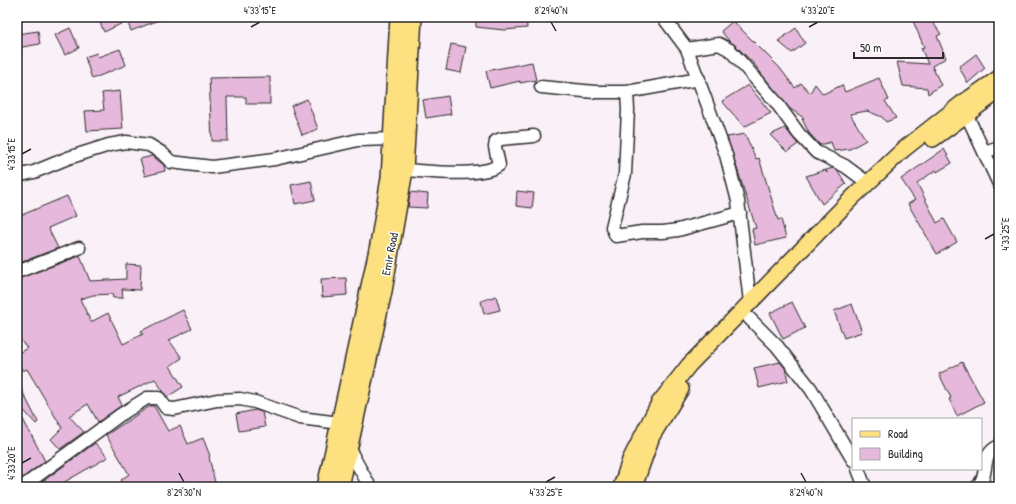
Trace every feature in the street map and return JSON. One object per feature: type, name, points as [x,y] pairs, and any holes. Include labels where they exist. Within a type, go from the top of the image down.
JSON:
[{"type":"highway","name":"Emir Road","points":[[326,487],[379,245],[390,178],[398,17]]},
{"type":"highway","name":"Emir Road","points":[[340,487],[383,291],[404,170],[413,17]]},
{"type":"main road","points":[[634,487],[652,436],[681,389],[859,204],[999,78]]},
{"type":"main road","points":[[621,487],[630,460],[659,403],[689,365],[868,183],[904,149],[964,109],[999,90]]},
{"type":"street","points":[[663,17],[687,49],[726,155],[740,213],[750,302]]},
{"type":"street","points":[[687,49],[719,44],[730,50],[776,102],[799,134],[816,152],[845,166],[868,183]]},
{"type":"street","points":[[541,87],[627,92],[699,79]]},
{"type":"street","points":[[627,92],[628,110],[625,174],[612,228],[616,236],[642,232],[678,230],[740,213]]},
{"type":"street","points":[[964,109],[999,184]]},
{"type":"street","points":[[404,170],[471,172],[494,169],[499,165],[495,147],[496,141],[501,139],[534,136]]},
{"type":"street","points":[[17,176],[34,172],[68,158],[102,147],[126,142],[149,145],[162,153],[171,162],[212,167],[275,159],[358,140],[393,139]]},
{"type":"street","points":[[984,152],[999,147]]},
{"type":"street","points":[[17,272],[79,248]]},
{"type":"street","points":[[749,318],[777,346],[812,389],[852,458]]},
{"type":"street","points":[[22,487],[120,415],[147,398],[159,398],[166,408],[174,409],[217,400],[240,399],[255,402],[300,418],[340,423]]},
{"type":"street","points":[[977,487],[983,481],[985,461],[989,453],[999,446]]},
{"type":"street","points":[[348,447],[370,487]]},
{"type":"street","points":[[858,470],[865,487]]},
{"type":"building","points":[[106,17],[164,18],[131,31],[127,21],[104,32],[99,20]]},
{"type":"building","points":[[476,17],[526,17],[527,28],[504,30],[476,27]]},
{"type":"building","points":[[929,17],[941,34],[937,36],[946,58],[932,66],[941,85],[928,94],[927,88],[903,86],[897,62],[928,64],[921,48],[924,47],[913,21]]},
{"type":"building","points":[[733,21],[779,67],[795,88],[801,83],[810,93],[815,84],[823,94],[842,85],[845,92],[879,78],[889,100],[885,101],[896,118],[886,122],[882,117],[867,111],[850,114],[866,140],[850,149],[834,151],[831,142],[820,145],[809,133],[802,119],[804,118],[789,108],[753,63],[729,41],[721,31]]},
{"type":"building","points":[[70,28],[79,48],[65,55],[55,35]]},
{"type":"building","points":[[796,28],[805,43],[792,53],[778,41]]},
{"type":"building","points":[[38,31],[40,44],[17,48],[17,34]]},
{"type":"building","points":[[451,44],[466,47],[461,73],[446,70]]},
{"type":"building","points":[[120,49],[126,65],[92,79],[85,57],[97,53],[98,57]]},
{"type":"building","points":[[976,54],[985,68],[968,83],[959,67]]},
{"type":"building","points":[[532,62],[536,80],[520,83],[520,81],[490,88],[486,71]]},
{"type":"building","points":[[270,77],[270,104],[246,104],[246,97],[227,97],[228,141],[212,141],[209,78]]},
{"type":"building","points":[[748,85],[771,113],[744,127],[722,101]]},
{"type":"building","points":[[120,91],[123,129],[87,131],[85,111],[104,110],[102,93]]},
{"type":"building","points":[[448,96],[451,114],[426,118],[423,100]]},
{"type":"building","points":[[307,99],[318,129],[302,135],[291,106]]},
{"type":"building","points":[[785,128],[798,144],[787,152],[770,135]]},
{"type":"building","points":[[745,134],[756,159],[759,158],[778,220],[781,219],[786,238],[755,245],[752,229],[756,228],[727,137]]},
{"type":"building","points":[[944,149],[952,163],[937,172],[936,170],[917,183],[937,223],[944,219],[957,242],[937,254],[908,204],[915,200],[901,179]]},
{"type":"building","points":[[152,156],[164,165],[165,171],[145,176],[140,159]]},
{"type":"building","points":[[833,168],[838,171],[846,184],[822,204],[806,176],[825,170],[827,173],[826,170]]},
{"type":"building","points":[[311,181],[315,200],[295,204],[291,185]]},
{"type":"building","points":[[517,191],[534,193],[532,208],[516,206]]},
{"type":"building","points":[[410,192],[428,194],[427,208],[408,207]]},
{"type":"building","points":[[67,196],[76,216],[48,228],[58,248],[17,264],[17,217]]},
{"type":"building","points":[[80,256],[90,281],[126,279],[126,264],[141,265],[140,290],[122,289],[123,298],[113,298],[112,294],[93,295],[80,299],[91,322],[108,313],[123,344],[143,334],[141,331],[183,310],[192,329],[169,340],[182,358],[170,366],[183,387],[167,397],[155,379],[118,397],[122,405],[98,422],[88,404],[69,416],[84,432],[60,449],[51,439],[62,428],[27,369],[23,371],[17,361],[17,354],[27,348],[17,336],[17,279]]},
{"type":"building","points":[[346,278],[347,295],[322,297],[321,279]]},
{"type":"building","points":[[496,296],[500,310],[484,314],[481,301]]},
{"type":"building","points":[[792,302],[805,328],[783,339],[770,313]]},
{"type":"building","points":[[852,304],[862,332],[844,338],[834,311]]},
{"type":"building","points":[[780,362],[785,368],[788,381],[759,388],[754,368]]},
{"type":"building","points":[[962,362],[984,402],[957,416],[949,399],[951,398],[939,374]]},
{"type":"building","points":[[17,381],[38,422],[36,424],[17,403]]},
{"type":"building","points":[[150,406],[154,406],[168,431],[180,426],[188,444],[203,438],[210,456],[216,487],[125,487],[121,480],[129,474],[106,435]]},
{"type":"building","points":[[17,408],[45,461],[17,482]]},
{"type":"building","points":[[255,410],[262,412],[265,427],[239,431],[236,414]]},
{"type":"building","points":[[95,443],[108,457],[61,484],[63,487],[35,487]]}]
